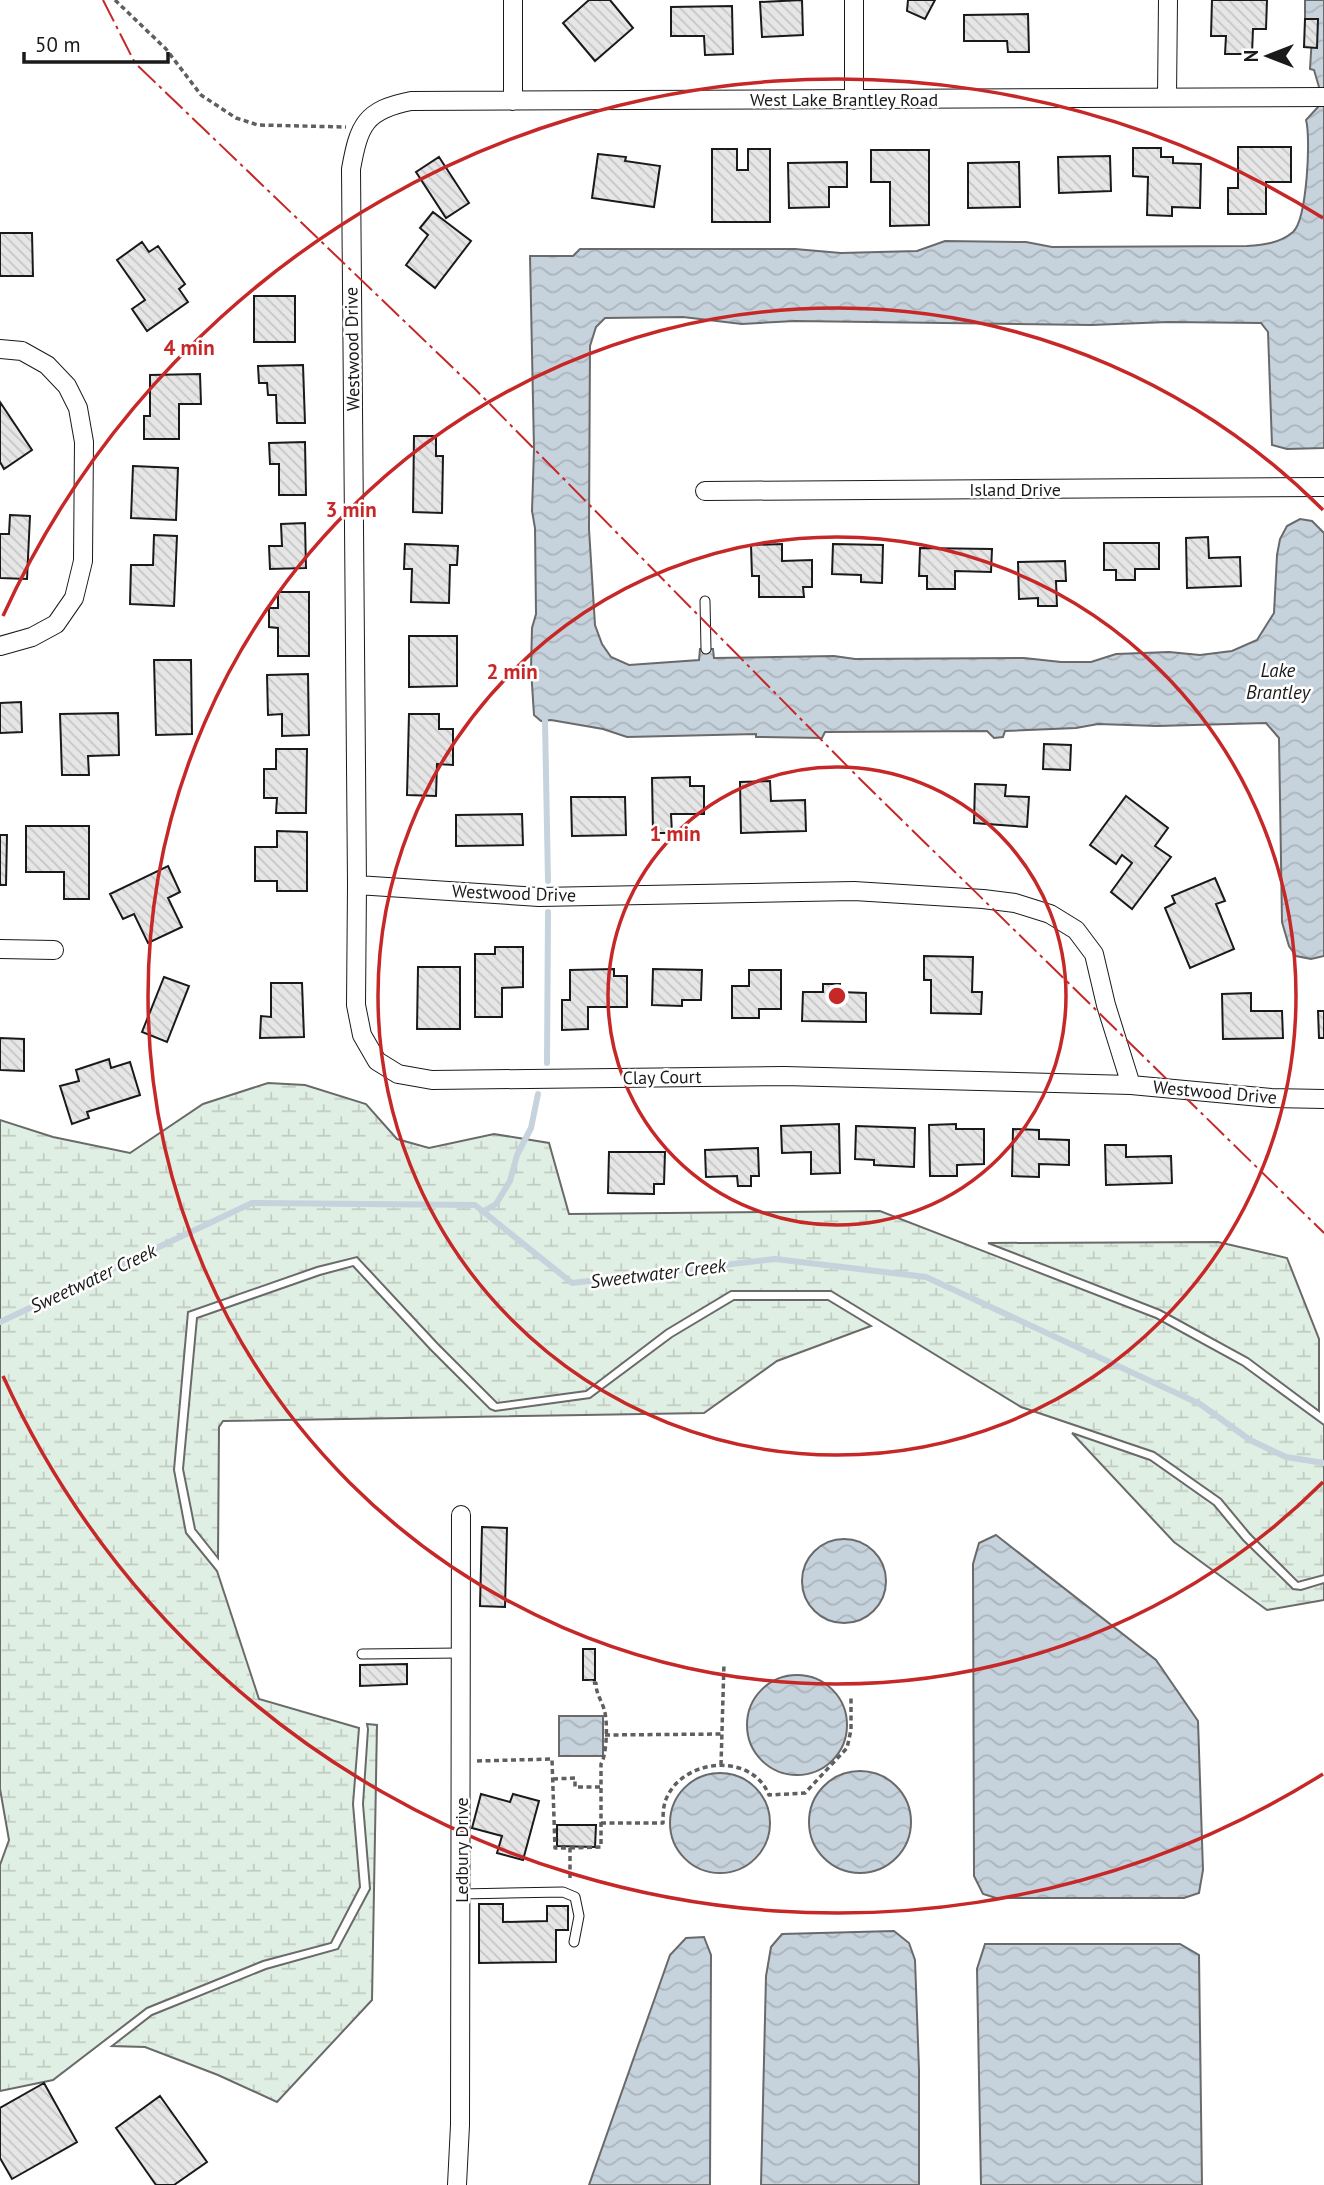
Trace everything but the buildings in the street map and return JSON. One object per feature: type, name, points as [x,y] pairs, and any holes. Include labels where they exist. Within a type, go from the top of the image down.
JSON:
[{"type":"street","points":[[513,0],[513,101]]},
{"type":"street","points":[[854,0],[855,100]]},
{"type":"street","points":[[1167,97],[1168,0]]},
{"type":"street","name":"West Lake Brantley Road","points":[[366,123],[386,106],[411,101],[1320,97]]},
{"type":"street","name":"Westwood Drive","points":[[366,123],[355,144],[351,169],[357,885],[539,897],[855,891],[1015,903],[1051,914],[1076,930],[1094,954],[1106,1005],[1132,1085],[1246,1096],[1324,1099]]},
{"type":"street","points":[[0,349],[22,351],[47,365],[67,386],[78,408],[84,442],[83,562],[74,598],[56,624],[32,637],[0,646]]},
{"type":"street","name":"Island Drive","points":[[705,491],[1324,487]]},
{"type":"street","name":"Clay Court","points":[[357,885],[356,1006],[362,1035],[377,1061],[398,1074],[432,1080],[784,1076],[1132,1085]]},
{"type":"street","points":[[0,949],[54,950]]},
{"type":"street","name":"Ledbury Drive","points":[[457,2185],[460,2125],[461,1515]]},
{"type":"lane","points":[[705,601],[706,649]]},
{"type":"lane","points":[[362,1654],[461,1653]]},
{"type":"lane","points":[[461,1894],[563,1892],[575,1897],[579,1916],[574,1942]]},
{"type":"path","points":[[115,0],[166,49],[201,94],[236,118],[258,125],[366,123]]},
{"type":"path","points":[[721,1765],[724,1663]]},
{"type":"path","points":[[461,1761],[552,1759],[555,1848],[601,1847],[601,1764],[606,1757],[605,1711],[596,1693],[596,1683],[591,1683],[592,1680]]},
{"type":"path","points":[[601,1823],[663,1823],[663,1808],[673,1788],[696,1770],[721,1765],[738,1767],[750,1773],[766,1788],[769,1795],[805,1793],[848,1748],[851,1697]]},
{"type":"path","points":[[605,1735],[722,1734]]},
{"type":"path","points":[[553,1779],[575,1778],[575,1787],[601,1787]]},
{"type":"path","points":[[569,1848],[569,1895]]},
{"type":"green space","points":[[268,1083],[305,1085],[366,1104],[397,1139],[429,1148],[494,1134],[549,1143],[569,1214],[880,1211],[1156,1318],[1242,1365],[1324,1425],[1324,1575],[1298,1582],[1250,1534],[1221,1499],[1154,1452],[1021,1407],[831,1291],[731,1291],[666,1330],[586,1391],[497,1403],[357,1257],[317,1267],[188,1312],[174,1470],[186,1533],[217,1571],[259,1699],[359,1728],[353,1804],[360,1887],[331,1943],[263,1961],[147,2008],[53,2080],[0,2091],[0,1865],[9,1840],[0,1789],[0,1120],[53,1137],[130,1153],[203,1104]]},
{"type":"green space","points":[[1218,1242],[1287,1258],[1319,1339],[1319,1411],[1248,1358],[1160,1310],[988,1243]]},
{"type":"green space","points":[[353,1266],[430,1349],[495,1411],[590,1398],[672,1337],[734,1300],[828,1300],[871,1326],[777,1361],[704,1413],[223,1421],[219,1427],[218,1558],[195,1529],[183,1469],[197,1318]]},
{"type":"green space","points":[[1072,1433],[1150,1460],[1214,1505],[1243,1540],[1293,1589],[1301,1590],[1324,1583],[1324,1600],[1267,1610],[1174,1542]]},
{"type":"green space","points":[[367,1724],[377,1725],[372,2000],[277,2102],[218,2075],[145,2047],[112,2046],[152,2015],[266,1969],[338,1949],[370,1889],[363,1804]]},
{"type":"water","name":"Lake Brantley","points":[[1305,0],[1324,0],[1324,448],[1287,449],[1272,445],[1268,332],[1261,323],[1091,325],[795,321],[742,324],[683,317],[605,318],[596,327],[590,346],[589,529],[595,625],[602,644],[611,657],[629,665],[699,660],[700,649],[713,649],[714,658],[1024,658],[1091,662],[1116,654],[1169,652],[1200,655],[1232,651],[1257,640],[1274,613],[1280,539],[1287,526],[1300,519],[1312,521],[1324,533],[1324,956],[1311,959],[1296,956],[1289,946],[1282,922],[1279,738],[1266,723],[1157,726],[1098,724],[1076,728],[1005,731],[1003,737],[994,738],[987,731],[825,732],[822,738],[756,737],[756,734],[627,737],[603,729],[551,720],[541,721],[534,715],[531,669],[532,628],[536,614],[535,528],[532,511],[534,449],[530,256],[573,256],[580,249],[795,249],[841,253],[917,251],[945,241],[1026,242],[1052,247],[1247,246],[1277,241],[1293,232],[1302,212],[1308,160],[1306,120],[1318,107],[1319,87],[1314,70],[1310,69],[1313,20],[1305,19]]},
{"type":"water","points":[[996,1535],[1156,1660],[1198,1721],[1203,1870],[1199,1893],[1184,1898],[996,1898],[983,1894],[974,1876],[973,1564],[979,1543]]},
{"type":"water","points":[[844,1539],[860,1542],[874,1551],[883,1565],[886,1581],[883,1597],[874,1611],[860,1620],[844,1623],[828,1620],[814,1611],[805,1597],[802,1581],[805,1565],[814,1551],[828,1542]]},
{"type":"water","points":[[797,1675],[816,1678],[833,1689],[844,1706],[847,1725],[844,1744],[833,1761],[816,1772],[797,1775],[778,1772],[761,1761],[750,1744],[747,1725],[750,1706],[761,1689],[778,1678]]},
{"type":"water","points":[[559,1716],[603,1716],[603,1756],[559,1756]]},
{"type":"water","points":[[860,1771],[880,1774],[903,1793],[908,1802],[911,1822],[908,1842],[889,1865],[880,1870],[860,1873],[840,1870],[817,1851],[812,1842],[809,1822],[812,1802],[831,1779],[840,1774]]},
{"type":"water","points":[[720,1773],[739,1777],[755,1788],[766,1804],[770,1823],[766,1842],[755,1858],[739,1869],[720,1873],[701,1869],[685,1858],[674,1842],[670,1823],[674,1804],[685,1788],[701,1777]]},
{"type":"water","points":[[894,1931],[909,1943],[915,1960],[919,2185],[761,2185],[766,1976],[771,1947],[782,1934]]},
{"type":"water","points":[[704,1937],[711,1955],[710,2185],[589,2185],[670,1955],[686,1938]]},
{"type":"water","points":[[985,1944],[1180,1944],[1199,1955],[1202,2185],[981,2185],[977,1969]]},
{"type":"waterway","points":[[545,720],[548,881]]},
{"type":"waterway","points":[[547,1063],[548,912]]},
{"type":"waterway","points":[[482,1212],[496,1204],[510,1181],[517,1155],[531,1128],[538,1094]]},
{"type":"waterway","name":"Sweetwater Creek","points":[[0,1322],[252,1203],[475,1205],[572,1283],[775,1259],[926,1277],[1200,1404],[1250,1440],[1286,1457],[1324,1463]]},
{"type":"power","points":[[103,0],[135,63],[474,388],[861,780],[1324,1233]]}]
